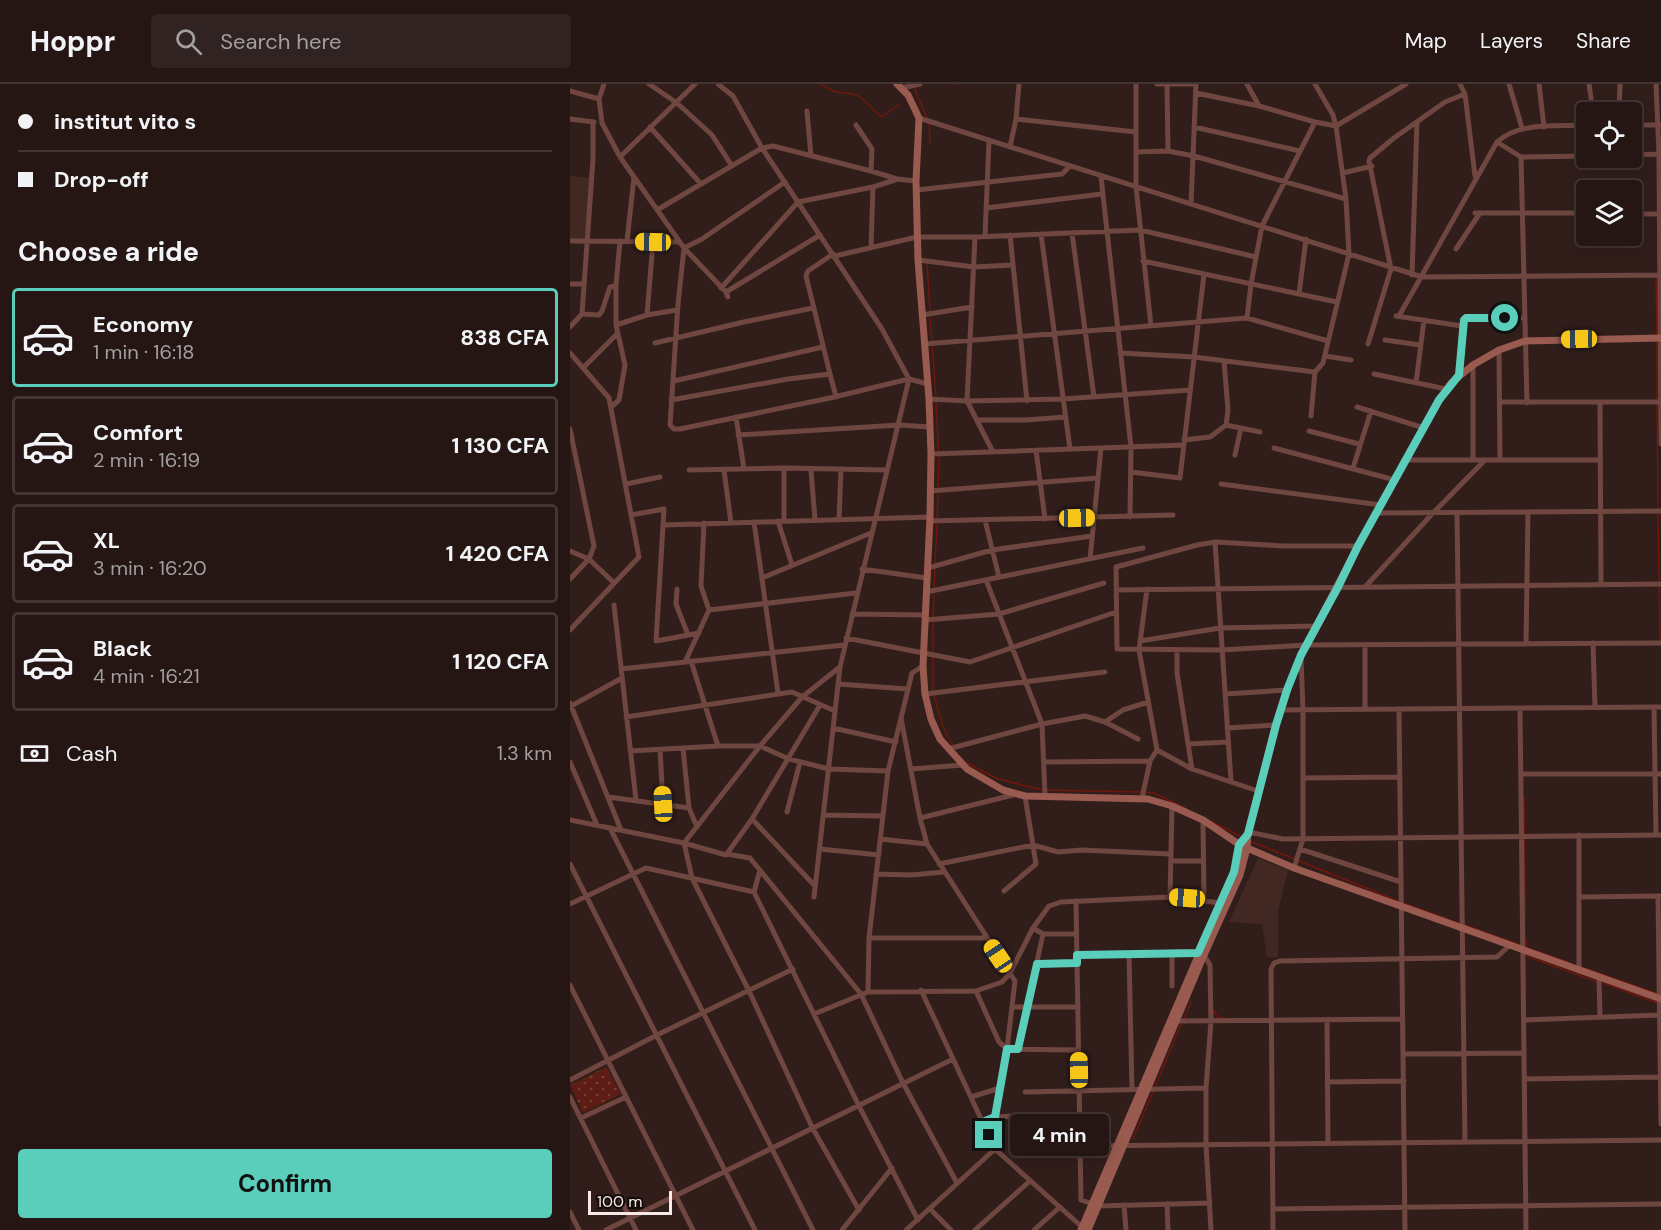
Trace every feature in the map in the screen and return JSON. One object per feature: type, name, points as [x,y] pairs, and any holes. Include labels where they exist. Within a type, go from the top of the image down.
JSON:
[{"type":"main road","points":[[899,86],[908,95],[919,118],[916,181],[917,237],[931,454],[928,568],[922,666],[931,720],[940,739],[948,749],[963,765],[989,783],[1004,790],[1022,795],[1142,798],[1172,807],[1203,820],[1243,847],[1294,868],[1660,999]]},
{"type":"main road","points":[[1084,1229],[1099,1206],[1120,1146],[1234,872],[1248,833],[1280,710],[1301,655],[1358,546],[1446,389],[1459,375],[1473,365],[1499,350],[1526,341],[1661,338]]},
{"type":"main road","points":[[1201,954],[1240,875],[1243,847]]},
{"type":"main road","points":[[1084,1229],[1090,1204],[1120,1146]]},
{"type":"street","points":[[571,84],[570,90],[599,99]]},
{"type":"street","points":[[604,84],[599,99],[602,123],[620,157],[684,248],[727,295],[820,235]]},
{"type":"street","points":[[649,84],[677,103],[711,135],[732,166]]},
{"type":"street","points":[[620,157],[695,84]]},
{"type":"street","points":[[718,84],[733,96],[762,148],[882,329],[909,380],[844,645],[814,897]]},
{"type":"street","points":[[899,86],[920,84]]},
{"type":"street","points":[[1010,147],[1016,119],[1019,84]]},
{"type":"street","points":[[1136,84],[1136,187],[1151,326]]},
{"type":"street","points":[[1157,84],[1196,84],[1191,204]]},
{"type":"street","points":[[1167,84],[1168,151]]},
{"type":"street","points":[[1247,84],[1259,106]]},
{"type":"street","points":[[1311,416],[1315,372],[1323,363],[1349,254],[1346,199],[1336,126],[1333,115],[1315,84]]},
{"type":"street","points":[[1196,93],[1259,106],[1336,126],[1406,84]]},
{"type":"street","points":[[1460,84],[1465,94],[1475,177]]},
{"type":"street","points":[[1509,84],[1522,128]]},
{"type":"street","points":[[1539,84],[1544,127]]},
{"type":"street","points":[[1589,84],[1592,102]]},
{"type":"street","points":[[1619,102],[1620,84]]},
{"type":"street","points":[[1656,84],[1660,154],[1661,444]]},
{"type":"street","points":[[1368,344],[1391,269],[1372,166],[1369,161],[1373,154],[1445,102],[1465,94]]},
{"type":"street","points":[[807,111],[811,156]]},
{"type":"street","points":[[919,118],[1422,277],[1660,275]]},
{"type":"street","points":[[570,119],[602,123]]},
{"type":"street","points":[[1016,119],[1136,132]]},
{"type":"street","points":[[570,327],[582,314],[593,122]]},
{"type":"street","points":[[1247,318],[1262,226],[1315,122]]},
{"type":"street","points":[[1413,274],[1417,122]]},
{"type":"street","points":[[856,125],[872,149],[871,171]]},
{"type":"street","points":[[1642,125],[1659,125]]},
{"type":"street","points":[[1462,326],[1397,316],[1422,277],[1475,177],[1497,142],[1507,133],[1522,128],[1576,126]]},
{"type":"street","points":[[650,127],[701,184]]},
{"type":"street","points":[[1194,127],[1300,152]]},
{"type":"street","points":[[985,236],[989,141]]},
{"type":"street","points":[[1497,142],[1521,157],[1576,156]]},
{"type":"street","points":[[657,210],[762,148],[773,146],[897,179],[916,181]]},
{"type":"street","points":[[1137,152],[1168,151],[1194,156],[1346,199]]},
{"type":"street","points":[[1642,155],[1660,154]]},
{"type":"street","points":[[1521,157],[1522,276],[1527,403]]},
{"type":"street","points":[[1343,173],[1372,166]]},
{"type":"street","points":[[917,190],[1062,174],[1069,167]]},
{"type":"street","points":[[627,241],[634,177]]},
{"type":"street","points":[[1101,177],[1131,447],[1131,516]]},
{"type":"street","points":[[721,288],[798,202],[873,187],[897,179]]},
{"type":"street","points":[[684,248],[702,239],[785,182]]},
{"type":"street","points":[[871,247],[873,187]]},
{"type":"street","points":[[986,208],[1102,194]]},
{"type":"street","points":[[1456,249],[1477,213],[1576,213]]},
{"type":"street","points":[[1642,214],[1660,214]]},
{"type":"street","points":[[836,397],[806,276],[808,271],[834,255],[917,237],[975,237],[1140,230],[1256,257]]},
{"type":"street","points":[[1072,233],[1094,397]]},
{"type":"street","points":[[1041,234],[1070,449]]},
{"type":"street","points":[[1010,235],[1027,400]]},
{"type":"street","points":[[975,237],[967,401],[993,452]]},
{"type":"street","points":[[1299,294],[1306,239]]},
{"type":"street","points":[[570,241],[680,242]]},
{"type":"street","points":[[611,407],[619,400],[625,365],[616,325],[616,285],[620,241]]},
{"type":"street","points":[[647,315],[653,242]]},
{"type":"street","points":[[684,248],[671,400],[670,425],[674,429],[909,380],[928,384]]},
{"type":"street","points":[[918,260],[974,267],[1013,265]]},
{"type":"street","points":[[1143,261],[1337,303]]},
{"type":"street","points":[[1131,472],[1180,478],[1204,274]]},
{"type":"street","points":[[570,284],[583,284]]},
{"type":"street","points":[[582,314],[599,315],[610,287],[616,285]]},
{"type":"street","points":[[922,315],[972,307]]},
{"type":"street","points":[[655,343],[813,308]]},
{"type":"street","points":[[616,325],[647,315],[677,310]]},
{"type":"street","points":[[925,344],[1247,318],[1328,341]]},
{"type":"street","points":[[1459,375],[1462,326],[1466,318],[1524,318]]},
{"type":"street","points":[[1416,383],[1424,320]]},
{"type":"street","points":[[583,368],[618,333]]},
{"type":"street","points":[[1385,340],[1420,345]]},
{"type":"street","points":[[674,381],[823,347]]},
{"type":"street","points":[[1499,350],[1500,460]]},
{"type":"street","points":[[570,353],[609,398],[639,557],[570,630]]},
{"type":"street","points":[[1120,353],[1194,357],[1315,372]]},
{"type":"street","points":[[1325,356],[1352,360]]},
{"type":"street","points":[[931,454],[1131,447],[1210,437],[1226,425],[1228,410],[1224,361]]},
{"type":"street","points":[[1473,365],[1473,460]]},
{"type":"street","points":[[671,400],[788,379],[830,374]]},
{"type":"street","points":[[1374,374],[1446,389]]},
{"type":"street","points":[[929,399],[967,401],[1063,399],[1190,390]]},
{"type":"street","points":[[1500,402],[1661,402]]},
{"type":"street","points":[[1600,402],[1601,584]]},
{"type":"street","points":[[1357,407],[1424,428]]},
{"type":"street","points":[[1353,468],[1371,411]]},
{"type":"street","points":[[736,417],[744,468]]},
{"type":"street","points":[[977,420],[1065,417]]},
{"type":"street","points":[[738,435],[899,425],[930,427]]},
{"type":"street","points":[[1226,425],[1260,432]]},
{"type":"street","points":[[570,429],[594,546],[589,559],[570,579]]},
{"type":"street","points":[[1235,455],[1241,429]]},
{"type":"street","points":[[1309,431],[1359,444]]},
{"type":"street","points":[[1090,559],[1101,448]]},
{"type":"street","points":[[1274,448],[1395,480]]},
{"type":"street","points":[[1036,450],[1045,519]]},
{"type":"street","points":[[1406,460],[1600,460]]},
{"type":"street","points":[[1365,587],[1485,460]]},
{"type":"street","points":[[689,470],[784,468],[887,470]]},
{"type":"street","points":[[784,468],[781,521],[792,565]]},
{"type":"street","points":[[839,520],[841,469]]},
{"type":"street","points":[[724,470],[731,523]]},
{"type":"street","points":[[812,470],[815,520]]},
{"type":"street","points":[[626,484],[660,477]]},
{"type":"street","points":[[930,491],[1098,478]]},
{"type":"street","points":[[1221,484],[1381,506]]},
{"type":"street","points":[[631,515],[664,509],[656,642],[699,633]]},
{"type":"street","points":[[1377,513],[1661,511]]},
{"type":"street","points":[[1526,644],[1528,512]]},
{"type":"street","points":[[1457,513],[1465,1142]]},
{"type":"street","points":[[663,525],[815,520],[985,520],[1173,516]]},
{"type":"street","points":[[985,520],[999,577]]},
{"type":"street","points":[[754,522],[778,693]]},
{"type":"street","points":[[704,523],[701,586],[709,610],[688,662],[718,746]]},
{"type":"street","points":[[762,578],[871,533]]},
{"type":"street","points":[[928,568],[992,550],[1092,536]]},
{"type":"street","points":[[1215,542],[1231,781]]},
{"type":"street","points":[[1358,546],[1284,546],[1215,542],[1116,567],[1117,649],[1222,650],[1306,645],[1661,643]]},
{"type":"street","points":[[926,592],[1143,548]]},
{"type":"street","points":[[570,551],[589,559],[614,583]]},
{"type":"street","points":[[862,569],[927,578]]},
{"type":"street","points":[[986,580],[1042,724],[1045,796]]},
{"type":"street","points":[[852,614],[925,618],[999,614],[1104,583]]},
{"type":"street","points":[[1116,590],[1661,584]]},
{"type":"street","points":[[678,589],[676,604],[688,635]]},
{"type":"street","points":[[1142,798],[1149,761],[1157,750],[1139,650],[1147,589]]},
{"type":"street","points":[[709,610],[856,593]]},
{"type":"street","points":[[614,605],[636,800]]},
{"type":"street","points":[[846,638],[970,662],[1116,612]]},
{"type":"street","points":[[1140,642],[1221,628],[1317,626]]},
{"type":"street","points":[[1593,643],[1595,707]]},
{"type":"street","points":[[621,669],[844,645]]},
{"type":"street","points":[[1365,645],[1365,709]]},
{"type":"street","points":[[1177,650],[1177,673],[1192,769]]},
{"type":"street","points":[[1294,868],[1303,839],[1301,655]]},
{"type":"street","points":[[868,992],[869,938],[888,771],[912,673],[922,666]]},
{"type":"street","points":[[684,843],[760,746],[802,697],[840,667]]},
{"type":"street","points":[[925,694],[1106,672]]},
{"type":"street","points":[[621,831],[571,709],[622,678]]},
{"type":"street","points":[[838,684],[908,689]]},
{"type":"street","points":[[1225,694],[1287,690]]},
{"type":"street","points":[[626,717],[792,692],[835,711]]},
{"type":"street","points":[[1105,722],[1123,710],[1148,702]]},
{"type":"street","points":[[727,854],[752,819],[820,705]]},
{"type":"street","points":[[1248,833],[1283,839],[1659,835],[1654,707]]},
{"type":"street","points":[[1280,710],[1661,707]]},
{"type":"street","points":[[1520,708],[1526,1230]]},
{"type":"street","points":[[1399,709],[1406,1230]]},
{"type":"street","points":[[948,749],[1042,724],[1085,716],[1105,722],[1138,739]]},
{"type":"street","points":[[901,718],[927,844],[1015,981],[1007,1049],[995,1117]]},
{"type":"street","points":[[1227,728],[1276,725]]},
{"type":"street","points":[[833,728],[896,742]]},
{"type":"street","points":[[1189,744],[1228,742]]},
{"type":"street","points":[[630,751],[760,746],[789,759],[829,769],[888,771]]},
{"type":"street","points":[[683,748],[689,807],[697,827]]},
{"type":"street","points":[[660,749],[663,804]]},
{"type":"street","points":[[1157,750],[1192,769],[1258,791]]},
{"type":"street","points":[[1044,762],[1149,761]]},
{"type":"street","points":[[570,762],[597,825]]},
{"type":"street","points":[[787,812],[800,762]]},
{"type":"street","points":[[911,769],[963,765]]},
{"type":"street","points":[[1521,774],[1658,774]]},
{"type":"street","points":[[1303,778],[1400,777]]},
{"type":"street","points":[[920,818],[1022,795],[1036,864],[1004,891]]},
{"type":"street","points":[[608,797],[689,807]]},
{"type":"street","points":[[1170,897],[1172,807]]},
{"type":"street","points":[[824,815],[883,816]]},
{"type":"street","points":[[752,819],[815,886]]},
{"type":"street","points":[[570,820],[750,858],[861,994],[903,1083],[957,1183]]},
{"type":"street","points":[[1203,820],[1204,900]]},
{"type":"street","points":[[610,828],[813,1230]]},
{"type":"street","points":[[1579,971],[1580,835]]},
{"type":"street","points":[[880,839],[927,844]]},
{"type":"street","points":[[684,843],[692,878],[749,991],[812,1127],[859,1209]]},
{"type":"street","points":[[939,864],[1033,844],[1058,852],[1082,850],[1170,854]]},
{"type":"street","points":[[820,849],[879,855]]},
{"type":"street","points":[[1300,849],[1401,882]]},
{"type":"street","points":[[1171,861],[1203,861]]},
{"type":"street","points":[[570,864],[755,1230]]},
{"type":"street","points":[[570,904],[646,868],[754,892]]},
{"type":"street","points":[[760,870],[754,892],[918,1220]]},
{"type":"street","points":[[876,874],[911,875],[944,872]]},
{"type":"street","points":[[1580,897],[1660,896],[1661,1124]]},
{"type":"street","points":[[814,1014],[868,992],[976,991],[1002,982],[1010,973],[1033,928],[1049,906],[1061,902],[1170,897],[1221,903]]},
{"type":"street","points":[[1076,901],[1081,1200],[1099,1206],[1210,1203]]},
{"type":"street","points":[[1033,928],[1044,934],[1076,934]]},
{"type":"street","points":[[1018,1049],[1044,934]]},
{"type":"street","points":[[869,938],[986,938]]},
{"type":"street","points":[[1273,1230],[1270,1020],[1271,969],[1274,963],[1280,961],[1497,957],[1509,946]]},
{"type":"street","points":[[1129,954],[1132,1090]]},
{"type":"street","points":[[1172,954],[1172,986]]},
{"type":"street","points":[[1077,955],[1201,954],[1210,965],[1206,1145],[1211,1230]]},
{"type":"street","points":[[1037,964],[1077,963]]},
{"type":"street","points":[[570,1080],[793,969]]},
{"type":"street","points":[[1599,978],[1599,1016]]},
{"type":"street","points":[[570,985],[693,1230]]},
{"type":"street","points":[[921,990],[995,1149],[1084,1229]]},
{"type":"street","points":[[976,991],[999,1042],[1007,1049],[1078,1050]]},
{"type":"street","points":[[1012,1007],[1078,1006]]},
{"type":"street","points":[[1524,1020],[1660,1015]]},
{"type":"street","points":[[1173,1022],[1403,1019]]},
{"type":"street","points":[[1326,1020],[1328,1144]]},
{"type":"street","points":[[1403,1054],[1524,1053]]},
{"type":"street","points":[[606,1230],[953,1059]]},
{"type":"street","points":[[1524,1079],[1661,1077]]},
{"type":"street","points":[[1327,1082],[1404,1081]]},
{"type":"street","points":[[971,1097],[1000,1088]]},
{"type":"street","points":[[1025,1092],[1206,1088]]},
{"type":"street","points":[[570,1097],[636,1230]]},
{"type":"street","points":[[581,1118],[626,1097]]},
{"type":"street","points":[[983,1122],[995,1117],[1016,1116],[1065,1155],[1080,1156]]},
{"type":"street","points":[[1081,1146],[1661,1140]]},
{"type":"street","points":[[906,1230],[995,1149]]},
{"type":"street","points":[[842,1230],[891,1168]]},
{"type":"street","points":[[975,1230],[1030,1180]]},
{"type":"street","points":[[1167,1204],[1168,1230]]},
{"type":"street","points":[[1273,1209],[1661,1204]]},
{"type":"street","points":[[1125,1205],[1126,1230]]},
{"type":"street","points":[[1034,1230],[1060,1207]]},
{"type":"street","points":[[930,1209],[951,1230]]},
{"type":"street","points":[[570,1212],[579,1230]]},
{"type":"shaded area","points":[[570,176],[590,178],[586,239],[570,239]]},
{"type":"shaded area","points":[[1258,858],[1288,870],[1278,911],[1278,957],[1267,957],[1262,924],[1229,922]]},
{"type":"shaded area","points":[[606,1067],[621,1094],[583,1113],[570,1085]]},
{"type":"waterway","points":[[821,84],[833,91],[860,97],[882,117],[900,104]]},
{"type":"waterway","points":[[915,87],[927,118]]},
{"type":"waterway","points":[[929,123],[930,144]]},
{"type":"waterway","points":[[927,263],[930,312]]},
{"type":"waterway","points":[[1656,278],[1657,337]]},
{"type":"waterway","points":[[930,317],[936,396]]},
{"type":"waterway","points":[[1657,341],[1657,400]]},
{"type":"waterway","points":[[936,401],[938,489]]},
{"type":"waterway","points":[[1657,404],[1658,508]]},
{"type":"waterway","points":[[937,519],[938,494]]},
{"type":"waterway","points":[[1658,512],[1659,583]]},
{"type":"waterway","points":[[935,564],[937,524]]},
{"type":"waterway","points":[[934,588],[935,569]]},
{"type":"waterway","points":[[1659,587],[1660,640]]},
{"type":"waterway","points":[[933,618],[934,593]]},
{"type":"waterway","points":[[933,623],[933,690]]},
{"type":"waterway","points":[[934,695],[943,727],[953,746]]},
{"type":"waterway","points":[[967,763],[998,779],[1043,790],[1140,792]]},
{"type":"waterway","points":[[1145,792],[1154,793],[1187,809]]},
{"type":"waterway","points":[[1524,798],[1525,922]]},
{"type":"waterway","points":[[1210,821],[1246,839]]},
{"type":"waterway","points":[[1250,841],[1398,901]]},
{"type":"waterway","points":[[1403,903],[1461,924]]},
{"type":"waterway","points":[[1465,925],[1520,945]]},
{"type":"waterway","points":[[1525,936],[1527,946]]},
{"type":"waterway","points":[[1524,947],[1568,962]]},
{"type":"waterway","points":[[1527,954],[1526,956],[1598,982]]},
{"type":"waterway","points":[[1581,967],[1658,994]]},
{"type":"waterway","points":[[1603,983],[1657,1003]]},
{"type":"waterway","points":[[1184,1018],[1191,1002]]},
{"type":"waterway","points":[[1213,1010],[1218,1018],[1225,1018]]},
{"type":"waterway","points":[[1155,1087],[1182,1022]]},
{"type":"waterway","points":[[1133,1139],[1153,1092]]},
{"type":"route","points":[[989,1135],[983,1122],[995,1117],[1007,1049],[1018,1049],[1037,964],[1077,963],[1077,955],[1198,953],[1234,872],[1239,845],[1248,834],[1276,725],[1301,655],[1439,400],[1459,375],[1464,320],[1466,318],[1505,318]]}]
